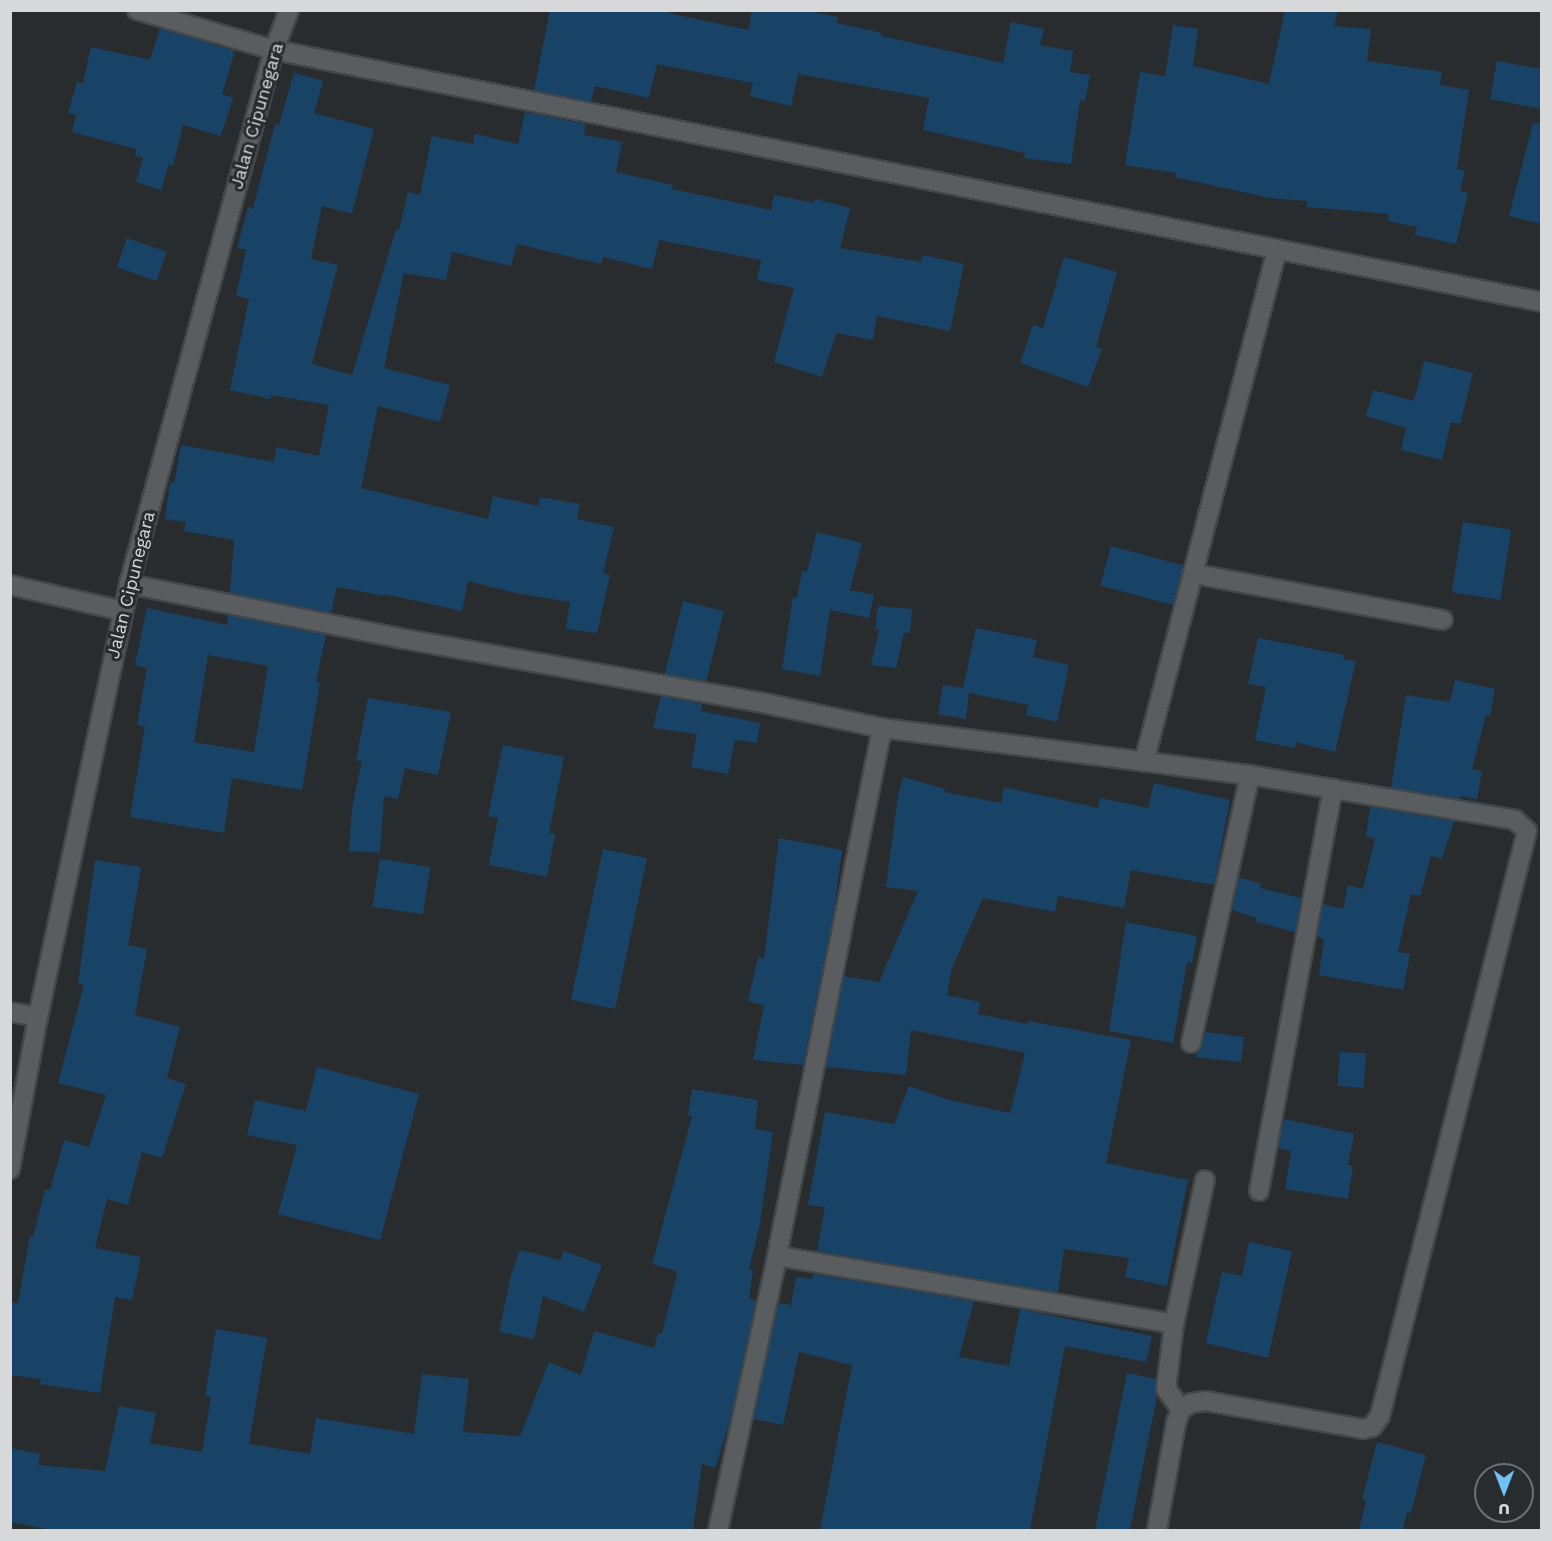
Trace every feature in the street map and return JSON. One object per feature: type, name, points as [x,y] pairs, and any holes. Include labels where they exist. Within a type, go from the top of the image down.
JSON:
[{"type":"street","points":[[136,10],[274,50],[1542,302]]},
{"type":"street","name":"Jalan Cipunegara","points":[[10,1168],[38,1017],[129,584],[274,50],[289,10]]},
{"type":"street","points":[[1144,762],[1195,574],[1277,250]]},
{"type":"street","points":[[1195,574],[1443,620]]},
{"type":"street","points":[[129,584],[416,641],[768,704],[882,728],[1250,775],[1515,820],[1527,831],[1377,1422],[1372,1427],[1363,1428],[1206,1401],[1191,1403],[1181,1409],[1157,1530]]},
{"type":"street","points":[[10,585],[123,611]]},
{"type":"street","points":[[718,1530],[777,1256],[882,728]]},
{"type":"street","points":[[1191,1043],[1250,775]]},
{"type":"street","points":[[1259,1191],[1333,789]]},
{"type":"street","points":[[10,1012],[38,1017]]},
{"type":"street","points":[[1181,1409],[1166,1389],[1174,1324],[1205,1180]]},
{"type":"street","points":[[777,1256],[1174,1324]]},
{"type":"building","points":[[550,10],[669,10],[669,13],[748,30],[752,10],[804,10],[838,17],[837,23],[882,33],[881,36],[1003,63],[1011,22],[1044,29],[1040,45],[1073,51],[1070,72],[1090,75],[1085,101],[1080,100],[1071,164],[1024,158],[1025,153],[923,130],[929,98],[798,74],[791,106],[750,96],[753,83],[657,64],[649,98],[595,86],[591,102],[534,90]]},
{"type":"building","points":[[1285,10],[1338,10],[1334,26],[1371,29],[1367,61],[1442,72],[1440,85],[1469,90],[1457,169],[1465,171],[1460,191],[1468,193],[1456,244],[1415,235],[1417,227],[1388,221],[1389,214],[1307,207],[1307,201],[1270,198],[1175,177],[1176,173],[1125,165],[1140,72],[1165,76],[1173,25],[1198,29],[1193,66],[1269,84]]},
{"type":"building","points":[[160,28],[235,51],[222,94],[233,98],[221,136],[183,125],[173,166],[169,164],[161,190],[136,182],[143,158],[135,156],[136,149],[72,132],[76,115],[68,113],[77,82],[83,83],[91,47],[150,60]]},
{"type":"building","points":[[1497,61],[1542,69],[1542,109],[1490,99]]},
{"type":"building","points":[[294,73],[323,81],[314,113],[374,129],[352,214],[322,206],[311,259],[338,265],[312,364],[352,375],[396,229],[399,230],[408,192],[420,195],[432,136],[473,144],[475,134],[518,144],[525,112],[586,124],[584,135],[622,142],[616,172],[673,185],[672,189],[771,210],[774,195],[814,203],[815,199],[850,208],[840,248],[921,262],[923,255],[964,264],[950,331],[877,316],[873,340],[836,333],[822,377],[774,362],[794,288],[757,280],[761,260],[659,240],[652,269],[603,257],[601,264],[517,244],[511,266],[452,252],[446,280],[404,273],[384,368],[450,385],[440,422],[378,406],[361,488],[488,519],[493,496],[538,506],[540,497],[580,504],[577,519],[614,527],[603,573],[610,575],[597,633],[566,629],[570,602],[516,593],[468,581],[462,611],[385,594],[385,596],[337,587],[331,613],[230,593],[234,540],[184,531],[186,522],[165,519],[170,482],[174,483],[181,445],[274,462],[276,447],[319,456],[329,405],[271,395],[271,399],[230,390],[249,299],[236,296],[246,250],[237,248],[248,207],[253,209],[275,124],[279,125]]},
{"type":"building","points":[[1533,123],[1542,124],[1542,224],[1509,216]]},
{"type":"building","points":[[127,238],[167,252],[157,281],[117,267]]},
{"type":"building","points":[[1064,257],[1117,272],[1096,347],[1102,349],[1088,387],[1020,363],[1033,325],[1043,328]]},
{"type":"building","points":[[1424,361],[1473,373],[1460,424],[1451,422],[1442,460],[1401,450],[1406,428],[1366,416],[1373,390],[1414,401]]},
{"type":"building","points":[[1463,522],[1511,530],[1500,600],[1452,592]]},
{"type":"building","points":[[817,532],[862,543],[850,590],[874,595],[869,618],[830,610],[820,676],[782,669],[793,597],[797,598],[802,571],[807,572]]},
{"type":"building","points":[[1111,546],[1183,565],[1173,605],[1100,586]]},
{"type":"building","points":[[683,601],[724,611],[706,684],[665,674]]},
{"type":"building","points":[[878,606],[912,609],[910,633],[904,633],[896,668],[871,665],[879,630],[875,630]]},
{"type":"building","points":[[147,608],[227,625],[228,615],[326,635],[316,682],[320,683],[302,790],[232,778],[224,833],[130,817],[145,727],[137,725],[147,668],[135,665]],"holes":[[[208,655],[268,666],[254,752],[194,742]]]},
{"type":"building","points":[[976,628],[1037,640],[1033,657],[1069,665],[1057,722],[1026,715],[1028,705],[969,693],[966,719],[938,714],[943,685],[963,688]]},
{"type":"building","points":[[1258,638],[1344,655],[1343,659],[1356,661],[1335,752],[1296,742],[1295,748],[1255,740],[1266,687],[1248,684]]},
{"type":"building","points":[[1455,680],[1495,689],[1490,716],[1486,715],[1472,769],[1482,771],[1477,799],[1461,796],[1460,799],[1391,788],[1406,695],[1450,702]]},
{"type":"building","points":[[661,696],[702,704],[701,711],[760,723],[757,743],[735,740],[728,774],[691,767],[697,734],[653,728]]},
{"type":"building","points":[[368,698],[451,712],[438,775],[405,768],[398,799],[384,796],[380,853],[349,851],[352,808],[362,761],[356,760]]},
{"type":"building","points":[[503,745],[564,757],[549,833],[555,834],[547,877],[489,865],[498,818],[488,816]]},
{"type":"building","points":[[903,777],[945,789],[944,792],[1001,803],[1004,787],[1098,808],[1100,798],[1148,808],[1154,783],[1230,800],[1214,885],[1131,870],[1124,908],[1058,896],[1055,912],[983,898],[952,968],[947,995],[980,1002],[978,1014],[1131,1040],[1106,1163],[1188,1180],[1167,1286],[1125,1277],[1129,1258],[1064,1249],[1058,1293],[817,1251],[825,1207],[808,1205],[825,1112],[894,1124],[909,1086],[949,1100],[1010,1113],[1025,1053],[911,1030],[906,1075],[826,1067],[844,976],[879,982],[918,891],[886,887],[898,796]]},
{"type":"building","points":[[1370,807],[1454,821],[1442,859],[1431,856],[1420,896],[1411,894],[1398,952],[1410,954],[1403,990],[1319,975],[1324,939],[1317,937],[1323,904],[1343,909],[1348,885],[1363,889],[1375,838],[1366,837]]},
{"type":"building","points":[[779,838],[842,850],[834,912],[803,1065],[753,1060],[764,1005],[748,1001],[758,957],[764,959]]},
{"type":"building","points":[[603,849],[647,858],[615,1009],[571,1000]]},
{"type":"building","points":[[380,859],[430,867],[423,914],[372,906]]},
{"type":"building","points":[[95,860],[141,867],[128,945],[147,949],[135,1015],[180,1027],[167,1078],[186,1084],[162,1158],[142,1152],[128,1205],[107,1199],[95,1248],[141,1257],[132,1300],[115,1297],[100,1393],[40,1384],[41,1379],[10,1375],[10,1302],[18,1303],[30,1236],[33,1237],[45,1189],[50,1190],[64,1140],[89,1147],[106,1095],[58,1083],[84,985],[78,984]]},
{"type":"building","points":[[1239,877],[1261,884],[1260,888],[1301,898],[1295,932],[1256,922],[1257,918],[1232,910]]},
{"type":"building","points":[[1126,922],[1197,936],[1192,963],[1187,962],[1173,1043],[1109,1031]]},
{"type":"building","points":[[1205,1032],[1244,1037],[1241,1062],[1195,1057],[1202,1046]]},
{"type":"building","points":[[1340,1052],[1366,1054],[1364,1088],[1338,1086]]},
{"type":"building","points":[[317,1067],[419,1094],[380,1240],[278,1214],[297,1145],[247,1135],[255,1100],[306,1111]]},
{"type":"building","points":[[692,1089],[758,1100],[755,1129],[773,1132],[760,1224],[749,1269],[753,1270],[749,1298],[756,1300],[731,1418],[715,1468],[702,1464],[693,1530],[51,1530],[10,1522],[10,1448],[40,1454],[38,1465],[105,1471],[119,1406],[156,1413],[150,1443],[202,1452],[211,1397],[205,1396],[216,1329],[267,1338],[249,1444],[310,1454],[316,1418],[414,1434],[422,1374],[469,1379],[463,1432],[520,1436],[549,1362],[581,1375],[594,1331],[654,1348],[658,1333],[662,1334],[677,1274],[676,1271],[652,1264],[692,1116],[688,1115]]},
{"type":"building","points":[[1284,1119],[1354,1134],[1348,1165],[1353,1166],[1348,1199],[1285,1189],[1291,1151],[1278,1148]]},
{"type":"building","points":[[1249,1242],[1292,1251],[1268,1358],[1206,1343],[1222,1272],[1242,1276]]},
{"type":"building","points":[[520,1250],[560,1260],[564,1251],[602,1265],[584,1312],[543,1296],[534,1339],[499,1332],[511,1275]]},
{"type":"building","points":[[813,1274],[974,1301],[959,1357],[1009,1366],[1020,1309],[1152,1336],[1146,1362],[1065,1346],[1030,1530],[820,1530],[852,1365],[799,1352],[783,1425],[753,1419],[778,1303],[791,1305],[796,1277],[812,1279]]},
{"type":"building","points":[[1127,1373],[1156,1379],[1157,1396],[1130,1530],[1095,1530]]},
{"type":"building","points":[[1377,1442],[1426,1455],[1411,1513],[1407,1512],[1403,1530],[1359,1530],[1366,1501],[1362,1499]]}]
